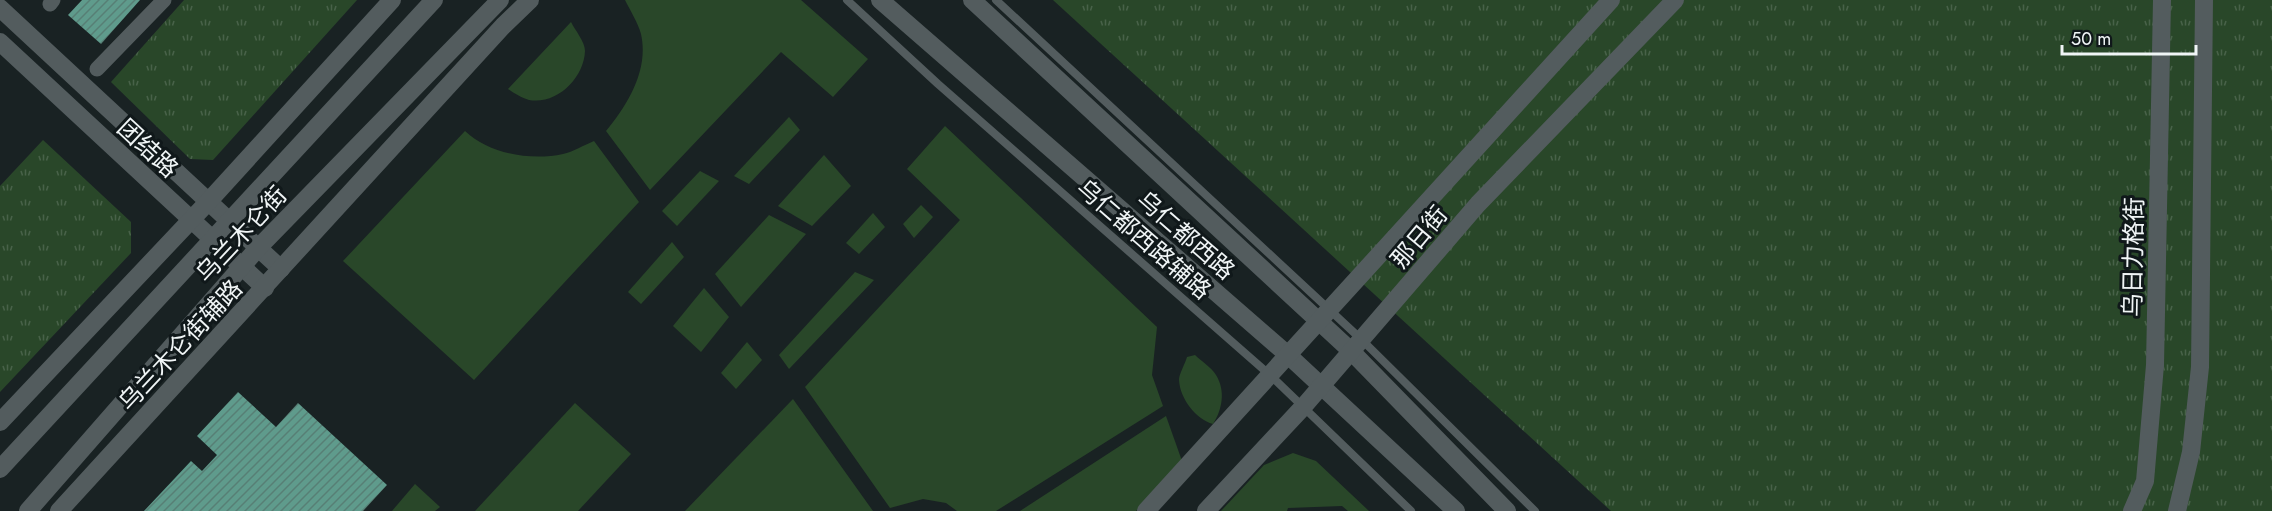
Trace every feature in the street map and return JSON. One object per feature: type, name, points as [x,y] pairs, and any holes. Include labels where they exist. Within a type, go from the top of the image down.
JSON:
[{"type":"street","points":[[97,69],[164,0]]},
{"type":"street","points":[[0,422],[191,221],[392,0]]},
{"type":"street","name":"乌兰木仑街","points":[[0,469],[434,0]]},
{"type":"street","name":"乌兰木仑街","points":[[28,511],[242,266],[500,0]]},
{"type":"street","name":"乌兰木仑街辅路","points":[[60,511],[430,105],[530,0]]},
{"type":"street","name":"乌仁都西路","points":[[880,0],[1288,355],[1456,511]]},
{"type":"street","name":"乌仁都西路","points":[[972,0],[1356,345],[1507,511]]},
{"type":"street","name":"那日街","points":[[1146,511],[1611,0]]},
{"type":"street","name":"那日街","points":[[1206,511],[1304,406],[1320,384],[1478,204],[1675,0]]},
{"type":"street","name":"乌日力格街","points":[[2132,511],[2145,481],[2155,365],[2162,0]]},
{"type":"street","points":[[2176,511],[2191,452],[2200,367],[2204,0]]},
{"type":"street","points":[[0,8],[281,269]]},
{"type":"street","name":"团结路","points":[[0,42],[265,288]]},
{"type":"lane","name":"乌仁都西路辅路","points":[[847,0],[938,84],[1271,376],[1412,511]]},
{"type":"lane","points":[[996,0],[1324,316]]},
{"type":"lane","points":[[1356,345],[1535,511]]},
{"type":"green space","points":[[184,0],[357,0],[213,160],[190,159],[111,82]]},
{"type":"green space","points":[[625,0],[801,0],[868,59],[833,97],[781,52],[650,190],[606,131],[629,98],[642,61],[641,34]]},
{"type":"green space","points":[[1053,0],[2272,0],[2272,511],[1611,511]]},
{"type":"green space","points":[[571,22],[582,40],[585,51],[580,71],[567,88],[559,94],[539,100],[526,99],[508,89]]},
{"type":"green space","points":[[789,117],[800,130],[749,184],[734,176]]},
{"type":"green space","points":[[945,126],[1157,327],[1152,375],[1163,406],[996,511],[957,511],[946,503],[923,499],[890,508],[805,387],[960,220],[907,169]]},
{"type":"green space","points":[[465,131],[486,145],[524,156],[563,154],[594,141],[639,202],[474,380],[343,261]]},
{"type":"green space","points":[[43,140],[131,222],[131,253],[0,392],[0,186]]},
{"type":"green space","points":[[824,155],[851,186],[812,226],[778,206]]},
{"type":"green space","points":[[700,171],[719,181],[677,226],[662,211]]},
{"type":"green space","points":[[921,205],[933,217],[914,238],[903,224]]},
{"type":"green space","points":[[873,213],[885,227],[859,254],[846,243]]},
{"type":"green space","points":[[769,215],[806,234],[741,307],[715,274]]},
{"type":"green space","points":[[672,242],[684,257],[641,304],[628,292]]},
{"type":"green space","points":[[855,272],[874,280],[789,369],[779,355]]},
{"type":"green space","points":[[704,288],[729,317],[701,352],[673,326]]},
{"type":"green space","points":[[747,342],[762,360],[736,389],[721,373]]},
{"type":"green space","points":[[1195,355],[1214,372],[1221,387],[1221,407],[1213,424],[1195,413],[1180,387],[1179,378],[1187,357]]},
{"type":"green space","points":[[793,399],[873,511],[685,511]]},
{"type":"green space","points":[[575,403],[631,454],[578,511],[475,511]]},
{"type":"green space","points":[[1166,416],[1182,461],[1136,511],[1020,511]]},
{"type":"green space","points":[[1293,453],[1316,461],[1369,511],[1348,511],[1342,506],[1288,508],[1287,511],[1221,511],[1264,465]]},
{"type":"green space","points":[[415,484],[440,507],[435,511],[392,511]]},
{"type":"building","points":[[82,0],[140,0],[101,44],[68,15]]},
{"type":"building","points":[[238,392],[276,427],[298,403],[387,485],[363,511],[144,511],[191,461],[202,471],[217,455],[197,436]]}]
